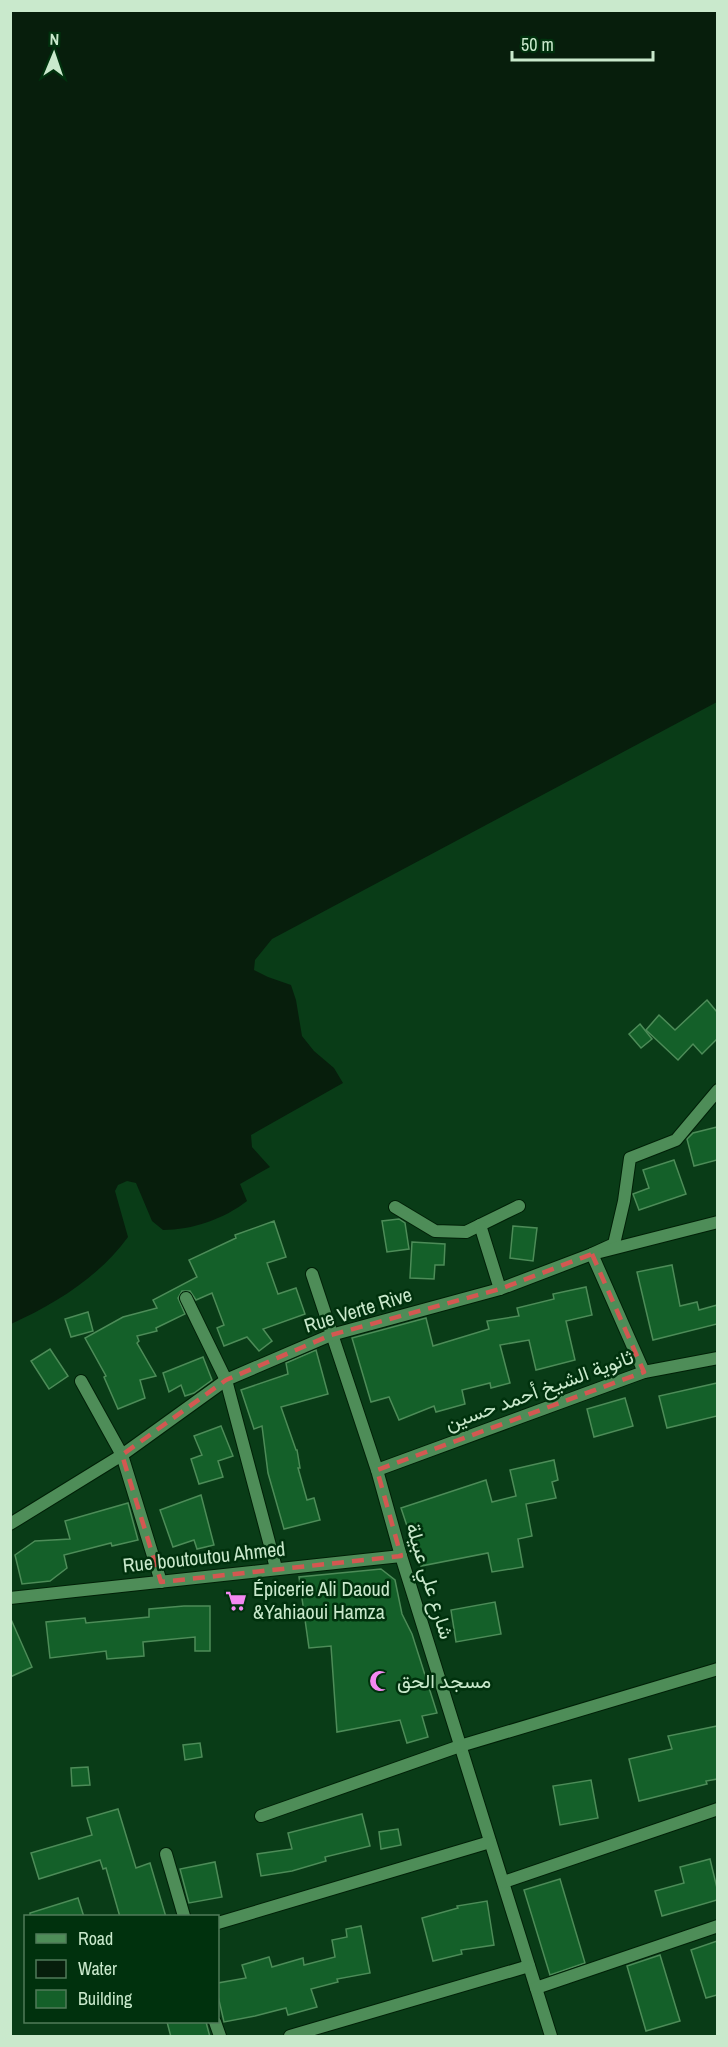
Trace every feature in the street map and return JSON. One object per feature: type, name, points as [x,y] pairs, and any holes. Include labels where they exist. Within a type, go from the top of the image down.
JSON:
[{"type":"street","points":[[644,1372],[592,1254],[614,1244],[624,1201],[630,1158],[676,1140],[717,1090]]},
{"type":"street","points":[[395,1207],[435,1231],[466,1232],[519,1206]]},
{"type":"street","name":"Rue Verte Rive","points":[[11,1522],[122,1455],[226,1380],[331,1335],[500,1289],[592,1254],[717,1221]]},
{"type":"street","points":[[480,1225],[500,1289]]},
{"type":"street","name":"شارع علي عبيلة","points":[[312,1274],[377,1470],[401,1556],[551,2037]]},
{"type":"street","points":[[186,1298],[226,1380],[276,1568]]},
{"type":"street","name":"ثانوية الشيخ أحمد حسين","points":[[377,1470],[644,1372],[717,1358]]},
{"type":"street","points":[[81,1381],[122,1455],[161,1582]]},
{"type":"street","name":"Rue boutoutou Ahmed","points":[[10,1598],[401,1556]]},
{"type":"street","points":[[261,1816],[460,1746],[717,1670]]},
{"type":"street","points":[[504,1882],[717,1809]]},
{"type":"street","points":[[219,1923],[490,1842]]},
{"type":"street","points":[[166,1854],[183,1915]]},
{"type":"street","points":[[536,1988],[717,1926]]},
{"type":"street","points":[[290,2037],[529,1966]]},
{"type":"highlighted area","points":[[592,1254],[644,1372],[377,1470],[401,1556],[161,1582],[122,1455],[226,1380],[331,1335],[500,1289]]},
{"type":"water","points":[[10,11],[718,11],[717,702],[272,939],[255,960],[254,970],[291,985],[302,1036],[314,1051],[334,1068],[343,1083],[251,1135],[252,1147],[270,1167],[240,1184],[247,1201],[218,1218],[196,1226],[163,1230],[152,1221],[136,1183],[127,1181],[118,1185],[115,1191],[128,1237],[104,1265],[90,1277],[44,1308],[11,1324]]},
{"type":"building","points":[[707,1000],[717,1012],[717,1039],[702,1054],[693,1044],[678,1060],[646,1030],[659,1015],[675,1030]]},
{"type":"building","points":[[640,1024],[652,1039],[641,1048],[629,1034]]},
{"type":"building","points":[[717,1127],[717,1160],[694,1166],[687,1139],[693,1133]]},
{"type":"building","points":[[674,1160],[686,1194],[639,1210],[633,1194],[649,1188],[643,1170]]},
{"type":"building","points":[[399,1219],[405,1223],[409,1249],[387,1252],[382,1221]]},
{"type":"building","points":[[274,1221],[286,1257],[267,1263],[278,1294],[296,1288],[305,1314],[263,1329],[272,1341],[259,1351],[247,1337],[224,1346],[217,1328],[224,1325],[212,1293],[196,1300],[190,1291],[182,1291],[178,1298],[185,1314],[156,1328],[157,1331],[137,1336],[139,1341],[137,1343],[156,1376],[140,1380],[145,1398],[118,1409],[104,1377],[106,1376],[85,1338],[123,1317],[157,1308],[153,1300],[197,1277],[189,1260],[236,1238],[235,1235]]},
{"type":"building","points":[[513,1226],[537,1228],[533,1261],[510,1258]]},
{"type":"building","points":[[412,1242],[445,1244],[444,1265],[435,1265],[434,1279],[410,1278]]},
{"type":"building","points":[[672,1265],[680,1306],[697,1302],[699,1310],[717,1305],[717,1324],[653,1340],[637,1272]]},
{"type":"building","points":[[586,1287],[592,1315],[566,1321],[575,1360],[536,1370],[529,1340],[500,1345],[510,1383],[491,1388],[490,1383],[462,1390],[465,1404],[436,1412],[434,1406],[399,1420],[389,1397],[371,1402],[352,1338],[426,1318],[433,1346],[489,1329],[487,1321],[519,1316],[517,1308],[554,1299],[553,1294]]},
{"type":"building","points":[[88,1312],[93,1331],[71,1337],[65,1319]]},
{"type":"building","points":[[50,1349],[68,1376],[49,1389],[31,1361]]},
{"type":"building","points":[[316,1350],[328,1394],[281,1407],[297,1450],[300,1468],[298,1468],[307,1500],[314,1498],[320,1520],[284,1529],[268,1473],[262,1426],[254,1429],[241,1390],[288,1374],[286,1363]]},
{"type":"building","points":[[203,1357],[212,1380],[194,1393],[185,1396],[181,1385],[169,1392],[163,1373]]},
{"type":"building","points":[[717,1383],[717,1416],[667,1428],[659,1396]]},
{"type":"building","points":[[625,1398],[633,1426],[594,1437],[587,1409]]},
{"type":"building","points":[[221,1426],[233,1456],[218,1461],[223,1477],[199,1484],[191,1459],[202,1455],[194,1436]]},
{"type":"building","points":[[554,1460],[558,1480],[552,1482],[556,1498],[526,1504],[532,1536],[518,1539],[523,1567],[492,1572],[488,1553],[421,1566],[416,1543],[413,1544],[401,1508],[486,1480],[492,1502],[516,1496],[510,1470]]},
{"type":"building","points":[[201,1495],[214,1545],[197,1549],[194,1540],[173,1547],[160,1510]]},
{"type":"building","points":[[128,1503],[138,1540],[112,1546],[111,1543],[64,1555],[67,1568],[50,1581],[22,1584],[15,1555],[35,1541],[70,1539],[65,1521]]},
{"type":"building","name":"مسجد الحق","points":[[381,1569],[395,1580],[402,1614],[412,1634],[437,1713],[422,1716],[428,1737],[407,1743],[400,1720],[337,1732],[331,1646],[309,1648],[299,1577]]},
{"type":"building","points":[[495,1602],[501,1634],[456,1642],[451,1610]]},
{"type":"building","points":[[210,1606],[210,1651],[195,1651],[195,1637],[143,1642],[144,1656],[107,1659],[106,1651],[50,1658],[46,1622],[85,1618],[86,1623],[149,1617],[149,1609]]},
{"type":"building","points":[[10,1617],[32,1667],[10,1677]]},
{"type":"building","points":[[717,1726],[717,1779],[706,1781],[707,1784],[639,1801],[629,1759],[672,1749],[668,1736]]},
{"type":"building","points":[[200,1743],[202,1757],[185,1760],[183,1745]]},
{"type":"building","points":[[88,1767],[90,1785],[72,1786],[71,1768]]},
{"type":"building","points":[[591,1780],[598,1818],[560,1825],[553,1786]]},
{"type":"building","points":[[118,1809],[136,1868],[150,1863],[165,1915],[119,1915],[106,1868],[103,1869],[100,1860],[39,1879],[31,1853],[92,1835],[87,1818]]},
{"type":"building","points":[[362,1814],[370,1846],[325,1857],[326,1861],[292,1871],[261,1876],[257,1854],[292,1849],[288,1833]]},
{"type":"building","points":[[398,1829],[401,1845],[381,1849],[379,1832]]},
{"type":"building","points":[[710,1859],[717,1888],[717,1900],[662,1916],[655,1891],[684,1883],[680,1867]]},
{"type":"building","points":[[215,1862],[222,1897],[189,1903],[180,1869]]},
{"type":"building","points":[[560,1879],[585,1963],[550,1975],[524,1890]]},
{"type":"building","points":[[78,1898],[83,1915],[30,1915],[30,1913]]},
{"type":"building","points":[[487,1901],[494,1945],[461,1950],[462,1954],[433,1961],[422,1918],[458,1908],[457,1906]]},
{"type":"building","points":[[361,1926],[370,1973],[337,1979],[338,1982],[311,1989],[317,2007],[288,2015],[286,2008],[224,2022],[219,2000],[219,1983],[246,1978],[242,1965],[269,1957],[272,1967],[303,1958],[304,1965],[335,1957],[332,1940],[347,1937],[346,1929]]},
{"type":"building","points":[[717,1941],[717,1995],[706,1998],[691,1950]]},
{"type":"building","points":[[660,1955],[680,2021],[646,2031],[627,1966]]},
{"type":"building","points":[[167,2023],[206,2023],[210,2037],[171,2037]]},
{"type":"place","name":"Épicerie Ali Daoud &Yahiaoui Hamza","points":[[236,1601]]},
{"type":"place","name":"مسجد الحق","points":[[380,1681]]}]
